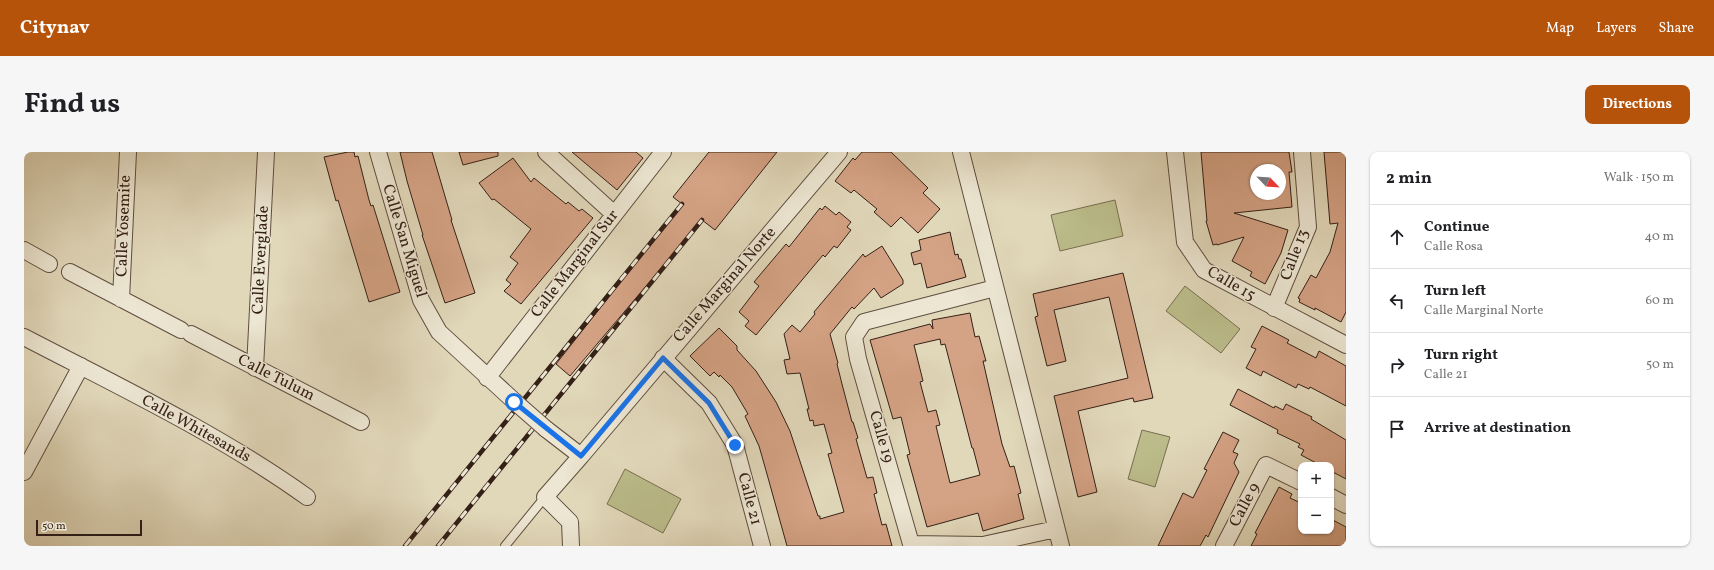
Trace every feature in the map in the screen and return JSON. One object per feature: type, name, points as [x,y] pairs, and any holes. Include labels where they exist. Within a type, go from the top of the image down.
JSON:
[{"type":"street","name":"Calle Yosemite","points":[[121,299],[128,152]]},
{"type":"street","name":"Calle Everglade","points":[[255,368],[266,152]]},
{"type":"street","name":"Calle San Miguel","points":[[378,152],[421,300],[439,332],[514,402],[581,456]]},
{"type":"street","points":[[546,152],[614,214]]},
{"type":"street","name":"Calle Marginal Sur","points":[[487,378],[663,152]]},
{"type":"street","name":"Calle Marginal Norte","points":[[545,497],[839,152]]},
{"type":"street","points":[[961,152],[1061,546]]},
{"type":"street","name":"Calle 15","points":[[1175,152],[1185,242],[1204,270],[1346,345]]},
{"type":"street","name":"Calle 13","points":[[1274,308],[1308,227],[1302,152]]},
{"type":"street","points":[[24,250],[49,264]]},
{"type":"street","name":"Calle Tulum","points":[[70,272],[361,422]]},
{"type":"street","name":"Calle 19","points":[[995,288],[864,322],[854,337],[858,359],[911,544],[983,545],[1056,529]]},
{"type":"street","name":"Calle Whitesands","points":[[24,337],[216,439],[307,497]]},
{"type":"street","name":"Calle 21","points":[[663,358],[709,403],[735,445],[762,546]]},
{"type":"street","points":[[24,472],[81,366]]},
{"type":"street","name":"Calle 9","points":[[1224,546],[1266,465],[1298,481]]},
{"type":"street","points":[[545,497],[570,522],[571,546]]},
{"type":"street","points":[[1333,498],[1346,505]]},
{"type":"lane","points":[[505,546],[545,497]]},
{"type":"green space","points":[[1115,200],[1123,236],[1060,251],[1051,215]]},
{"type":"green space","points":[[1185,286],[1240,329],[1221,353],[1166,311]]},
{"type":"green space","points":[[1142,430],[1170,437],[1155,487],[1128,479]]},
{"type":"green space","points":[[625,469],[681,499],[663,533],[607,504]]},
{"type":"building","points":[[354,152],[355,157],[358,156],[369,200],[371,206],[373,205],[400,292],[369,302],[338,200],[336,201],[324,157]]},
{"type":"building","points":[[400,152],[432,152],[451,220],[475,293],[445,303],[422,235]]},
{"type":"building","points":[[459,152],[498,152],[498,156],[463,165]]},
{"type":"building","points":[[572,152],[636,152],[643,158],[617,190]]},
{"type":"building","points":[[709,152],[777,152],[715,230],[702,220],[570,376],[556,364],[682,204],[673,197]]},
{"type":"building","points":[[862,152],[891,152],[928,188],[923,193],[940,209],[918,233],[901,217],[891,227],[874,212],[877,209],[854,190],[851,193],[835,181],[853,158],[855,160]]},
{"type":"building","points":[[1201,152],[1289,152],[1292,172],[1289,172],[1292,207],[1234,213],[1288,230],[1281,253],[1265,284],[1250,276],[1252,272],[1232,261],[1244,237],[1213,245],[1206,221]]},
{"type":"building","points":[[1324,152],[1346,152],[1346,312],[1341,322],[1315,308],[1315,310],[1299,302],[1300,299],[1298,298],[1311,275],[1316,278],[1330,252],[1338,223],[1330,224]]},
{"type":"building","points":[[513,158],[531,182],[534,178],[566,204],[568,202],[579,211],[582,209],[593,218],[521,304],[504,291],[511,284],[506,280],[518,263],[510,257],[531,229],[494,199],[492,200],[479,183]]},
{"type":"building","points":[[825,206],[836,215],[839,212],[851,222],[847,227],[851,230],[837,248],[834,246],[825,257],[823,255],[756,335],[745,326],[749,321],[739,312],[759,286],[754,282],[786,244],[789,247],[820,208],[822,210]]},
{"type":"building","points":[[950,232],[955,255],[958,254],[959,259],[961,259],[966,277],[927,288],[921,263],[914,265],[911,253],[921,250],[919,240]]},
{"type":"building","points":[[882,246],[903,280],[903,284],[881,298],[874,288],[854,309],[852,307],[830,334],[852,422],[858,438],[856,439],[867,478],[873,477],[877,493],[874,494],[882,525],[886,524],[892,546],[787,546],[759,446],[745,416],[748,414],[732,387],[720,375],[719,377],[714,372],[710,376],[690,356],[719,328],[737,346],[737,350],[756,371],[776,402],[790,431],[818,516],[820,516],[820,519],[844,512],[828,454],[832,453],[824,424],[814,426],[813,420],[810,421],[807,409],[809,409],[800,373],[787,374],[784,360],[790,359],[784,334],[792,325],[800,332],[815,314],[814,312],[863,254],[865,257]]},
{"type":"building","points":[[1123,273],[1153,398],[1134,402],[1133,398],[1078,411],[1097,492],[1078,497],[1054,396],[1128,378],[1109,297],[1054,310],[1066,361],[1047,366],[1035,317],[1038,316],[1033,294]]},
{"type":"building","points":[[970,313],[975,337],[979,336],[986,361],[983,361],[1002,444],[1010,467],[1014,466],[1021,493],[1018,494],[1024,519],[983,531],[978,513],[927,527],[907,455],[910,454],[901,417],[893,419],[870,340],[930,324],[933,329],[932,320]],"holes":[[[940,339],[941,345],[945,344],[980,475],[950,483],[936,426],[940,425],[936,410],[928,412],[920,382],[923,381],[914,345]]]},
{"type":"building","points":[[1262,326],[1289,340],[1287,343],[1316,358],[1319,351],[1346,366],[1346,406],[1310,387],[1309,389],[1298,384],[1296,388],[1263,371],[1261,376],[1246,368],[1256,349],[1251,347]]},
{"type":"building","points":[[1238,389],[1274,408],[1275,406],[1283,410],[1286,404],[1312,417],[1311,419],[1346,440],[1346,479],[1334,473],[1334,462],[1314,462],[1301,455],[1304,450],[1298,447],[1300,444],[1277,433],[1278,430],[1230,405]]},
{"type":"building","points":[[1223,432],[1239,440],[1233,452],[1238,454],[1234,463],[1239,472],[1208,537],[1206,535],[1200,546],[1158,546],[1183,493],[1193,498],[1207,470],[1204,469]]},
{"type":"building","points":[[1279,487],[1292,494],[1290,498],[1298,502],[1298,534],[1334,534],[1334,521],[1346,527],[1346,546],[1251,546],[1257,534],[1255,533]]},
{"type":"railway","points":[[405,546],[682,204]]},
{"type":"railway","points":[[438,546],[702,220]]},
{"type":"route","points":[[514,402],[581,456],[663,358],[709,403],[735,445]]}]
